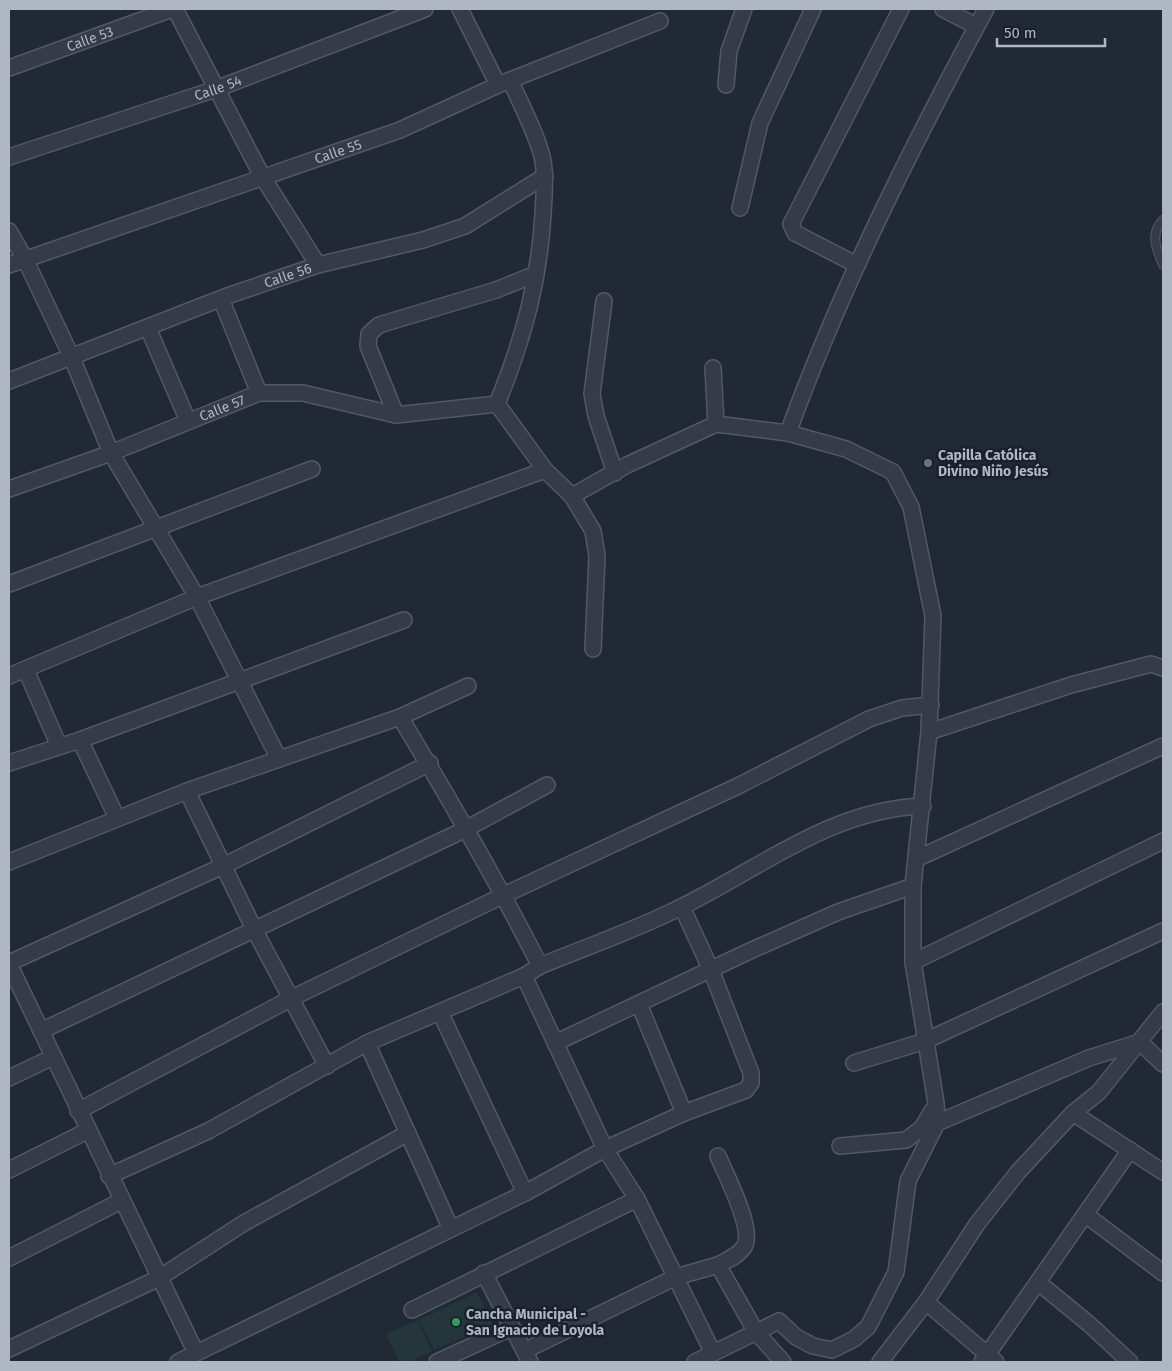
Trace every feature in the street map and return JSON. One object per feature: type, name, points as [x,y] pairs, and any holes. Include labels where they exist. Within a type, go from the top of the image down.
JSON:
[{"type":"street","name":"Calle 53","points":[[9,68],[174,9]]},
{"type":"street","name":"Calle 56","points":[[9,381],[72,358],[221,298],[318,265],[262,176],[174,9]]},
{"type":"street","name":"Calle 54","points":[[9,158],[216,88],[424,9]]},
{"type":"street","points":[[460,9],[504,83],[543,158],[545,176],[541,238],[532,301],[518,352],[497,404],[545,470],[572,496],[592,531],[597,556],[593,649]]},
{"type":"street","points":[[726,85],[729,51],[744,9]]},
{"type":"street","points":[[740,208],[760,123],[813,9]]},
{"type":"street","points":[[858,264],[795,233],[791,224],[901,9]]},
{"type":"street","points":[[943,9],[976,26]]},
{"type":"street","points":[[788,433],[805,385],[858,264],[908,157],[986,9]]},
{"type":"street","name":"Calle 55","points":[[9,265],[262,176],[400,130],[504,83],[660,21]]},
{"type":"street","points":[[318,265],[423,240],[465,226],[545,176]]},
{"type":"street","points":[[9,232],[25,259],[72,358],[111,453],[154,528],[197,597],[280,759]]},
{"type":"street","points":[[396,415],[368,346],[369,334],[379,325],[496,290],[536,274]]},
{"type":"street","points":[[221,298],[259,393]]},
{"type":"street","points":[[604,301],[592,394],[596,416],[615,473]]},
{"type":"street","points":[[148,328],[188,422]]},
{"type":"street","points":[[713,368],[716,424]]},
{"type":"street","name":"Calle 57","points":[[9,489],[111,453],[259,393],[303,393],[396,415],[443,412],[497,404]]},
{"type":"street","points":[[572,496],[716,424],[788,433],[846,449],[893,472],[911,507],[933,616],[930,732],[913,886],[913,962],[936,1103],[937,1122],[908,1181],[896,1272],[868,1327],[854,1339],[832,1350],[813,1346],[796,1337],[779,1320],[694,1362]]},
{"type":"street","points":[[9,584],[312,469]]},
{"type":"street","points":[[9,676],[197,597],[545,470]]},
{"type":"street","points":[[9,763],[80,740],[404,620]]},
{"type":"street","points":[[930,732],[1071,685],[1151,664],[1163,668]]},
{"type":"street","points":[[26,670],[59,746]]},
{"type":"street","points":[[9,862],[187,791],[400,716],[468,686]]},
{"type":"street","points":[[78,1111],[292,998],[504,895],[738,786],[869,719],[902,708],[931,705]]},
{"type":"street","points":[[400,716],[430,763],[504,895],[540,966]]},
{"type":"street","points":[[80,740],[116,818]]},
{"type":"street","points":[[916,859],[1163,746]]},
{"type":"street","points":[[196,1354],[87,1131],[41,1031],[13,985],[9,964],[223,866],[430,763]]},
{"type":"street","points":[[41,1031],[255,931],[466,829],[547,786]]},
{"type":"street","points":[[187,791],[255,931],[327,1066]]},
{"type":"street","points":[[109,1176],[208,1131],[367,1043],[524,976],[540,966],[682,906],[814,834],[882,811],[922,806]]},
{"type":"street","points":[[913,962],[1163,841]]},
{"type":"street","points":[[555,1043],[838,912],[913,886]]},
{"type":"street","points":[[178,1362],[525,1193],[605,1149],[684,1113],[746,1090],[751,1083],[751,1073],[711,970],[682,906]]},
{"type":"street","points":[[854,1063],[925,1040],[1163,931]]},
{"type":"street","points":[[524,976],[605,1149],[637,1199],[712,1353]]},
{"type":"street","points":[[639,1004],[684,1113]]},
{"type":"street","points":[[440,1012],[525,1193]]},
{"type":"street","points":[[880,1362],[926,1302],[977,1224],[1018,1172],[1073,1113],[1099,1092],[1163,1012]]},
{"type":"street","points":[[1140,1042],[1163,1064]]},
{"type":"street","points":[[937,1122],[1089,1058],[1140,1042]]},
{"type":"street","points":[[367,1043],[451,1229]]},
{"type":"street","points":[[9,1078],[53,1057]]},
{"type":"street","points":[[840,1146],[906,1140],[922,1128],[936,1103]]},
{"type":"street","points":[[1073,1113],[1163,1172]]},
{"type":"street","points":[[9,1170],[87,1131]]},
{"type":"street","points":[[9,1349],[159,1278],[244,1223],[408,1133]]},
{"type":"street","points":[[926,1302],[989,1360],[1130,1150]]},
{"type":"street","points":[[484,1273],[527,1356],[676,1277],[718,1265],[737,1255],[744,1246],[746,1237],[744,1221],[718,1156]]},
{"type":"street","points":[[412,1310],[637,1199]]},
{"type":"street","points":[[9,1258],[121,1201]]},
{"type":"street","points":[[1086,1215],[1163,1273]]},
{"type":"street","points":[[718,1265],[756,1332],[783,1362]]},
{"type":"street","points":[[1039,1283],[1090,1324],[1130,1362]]},
{"type":"street","points":[[443,1361],[511,1328]]},
{"type":"lane","points":[[1163,220],[1159,224],[1155,236],[1156,248],[1163,265]]},
{"type":"shaded area","name":"Cancha Municipal - San Ignacio de Loyola","points":[[477,1292],[493,1324],[434,1350],[419,1320]]},
{"type":"shaded area","points":[[418,1320],[432,1351],[410,1362],[399,1362],[386,1334]]},
{"type":"place","name":"Capilla Católica Divino Niño Jesús","points":[[928,463]]},
{"type":"place","name":"Cancha Municipal - San Ignacio de Loyola","points":[[456,1322]]}]
